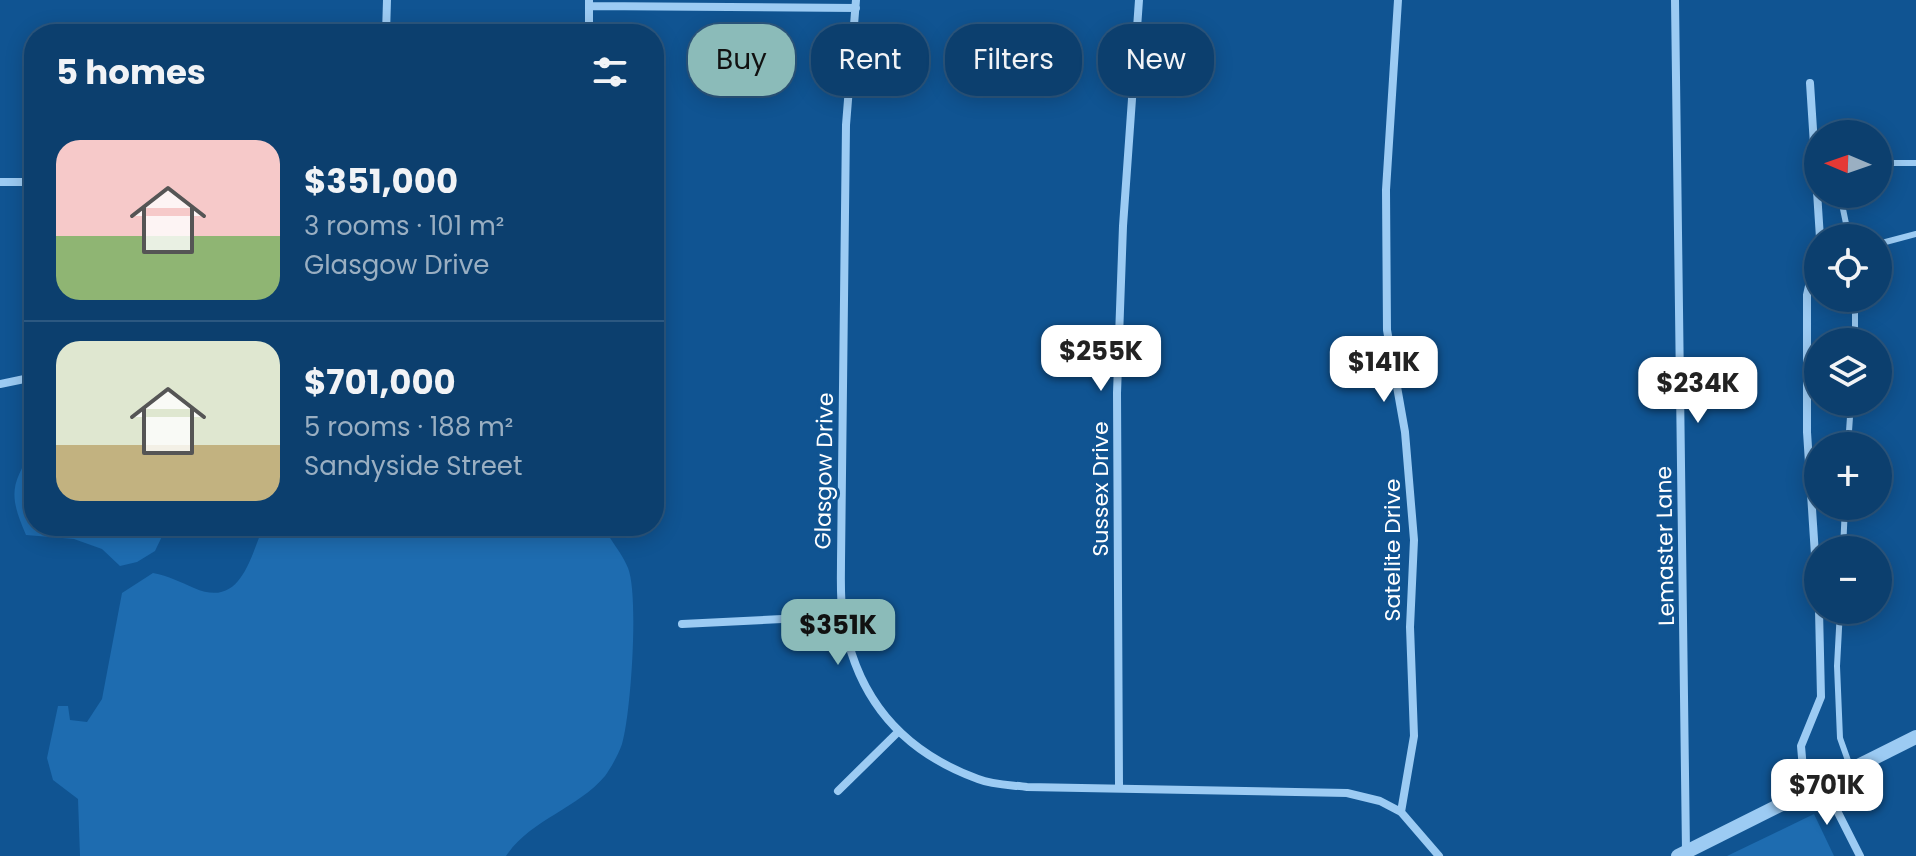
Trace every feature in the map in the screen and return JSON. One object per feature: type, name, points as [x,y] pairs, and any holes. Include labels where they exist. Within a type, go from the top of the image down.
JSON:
[{"type":"street","points":[[386,24],[387,0]]},
{"type":"street","name":"Sussex Drive","points":[[1119,787],[1117,393],[1123,226],[1139,0]]},
{"type":"street","name":"Satelite Drive","points":[[1398,0],[1386,190],[1387,330],[1407,447],[1414,540],[1410,627],[1414,736],[1401,812]]},
{"type":"street","name":"Lemaster Lane","points":[[1675,0],[1682,854]]},
{"type":"street","points":[[589,24],[589,3],[856,4]]},
{"type":"street","name":"Glasgow Drive","points":[[856,4],[846,125],[842,616],[854,666],[870,699],[899,731],[927,755],[980,780],[1027,787],[1347,793],[1380,801],[1401,812],[1439,856]]},
{"type":"street","points":[[1810,83],[1819,224]]},
{"type":"street","points":[[0,182],[24,182]]},
{"type":"street","points":[[1807,312],[1807,432],[1814,536]]},
{"type":"street","points":[[0,384],[24,379]]},
{"type":"street","points":[[682,624],[842,616]]},
{"type":"street","points":[[1805,792],[1801,746],[1821,697],[1819,624]]},
{"type":"street","points":[[838,791],[899,731]]},
{"type":"street","points":[[1682,854],[1916,737]]},
{"type":"street","points":[[1823,783],[1860,856]]},
{"type":"lane","points":[[1892,163],[1916,163]]},
{"type":"lane","points":[[1892,240],[1916,234]]},
{"type":"lane","points":[[1839,624],[1837,666],[1840,738],[1851,769]]},
{"type":"shaded area","points":[[24,465],[24,529],[15,500]]},
{"type":"shaded area","points":[[38,536],[162,536],[155,551],[137,562],[120,566],[102,549],[74,539]]},
{"type":"shaded area","points":[[260,536],[609,536],[628,568],[633,603],[631,682],[619,752],[605,776],[594,787],[528,833],[506,856],[80,856],[78,799],[53,780],[47,758],[58,706],[68,706],[70,720],[87,722],[102,699],[122,593],[153,573],[209,593],[222,592],[232,587],[247,568]]},
{"type":"shaded area","points":[[1814,814],[1834,856],[1727,856]]}]
